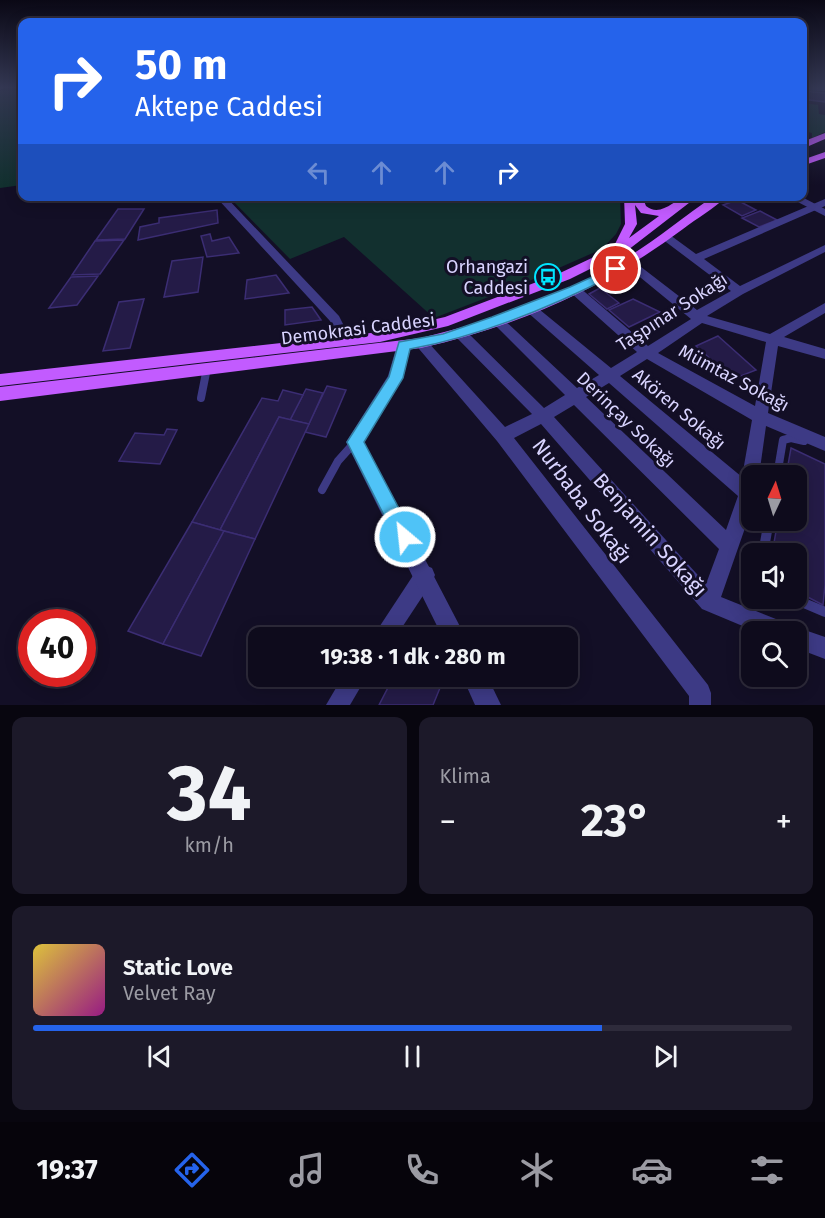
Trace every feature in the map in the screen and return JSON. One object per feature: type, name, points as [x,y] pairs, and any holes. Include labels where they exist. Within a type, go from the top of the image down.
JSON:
[{"type":"main road","points":[[807,144],[825,136]]},
{"type":"main road","points":[[807,161],[825,155]]},
{"type":"main road","points":[[613,254],[631,224],[632,201]]},
{"type":"main road","points":[[633,201],[640,217],[657,223],[683,224]]},
{"type":"main road","points":[[634,201],[642,209],[656,214],[687,201]]},
{"type":"main road","name":"Demokrasi Caddesi","points":[[0,380],[402,333],[448,321],[530,291],[613,254],[688,201]]},
{"type":"main road","name":"Demokrasi Caddesi","points":[[0,395],[59,393],[206,372],[350,360],[356,356],[358,350],[412,344],[460,333],[575,290],[628,262],[715,201]]},
{"type":"main road","points":[[344,340],[351,341],[358,350]]},
{"type":"street","points":[[224,201],[335,319],[344,340]]},
{"type":"street","points":[[800,201],[825,213]]},
{"type":"street","points":[[694,259],[825,202]]},
{"type":"street","points":[[666,237],[739,291]]},
{"type":"street","name":"Taşpınar Sokağı","points":[[503,436],[543,416],[646,353],[699,318],[702,313],[739,291],[825,248]]},
{"type":"street","points":[[628,262],[699,318],[825,354]]},
{"type":"street","name":"Mümtaz Sokağı","points":[[575,290],[646,353],[759,416],[825,444]]},
{"type":"street","points":[[752,465],[773,338],[825,307]]},
{"type":"street","name":"Akören Sokağı","points":[[530,308],[741,487]]},
{"type":"street","name":"Derinçay Sokağı","points":[[496,320],[730,547]]},
{"type":"street","name":"Benjamin Sokağı","points":[[460,333],[543,416],[709,602],[756,621]]},
{"type":"street","points":[[412,344],[395,378],[355,442],[451,627]]},
{"type":"street","name":"Nurbaba Sokağı","points":[[412,344],[503,436],[700,699]]},
{"type":"street","points":[[709,602],[741,514]]},
{"type":"street","points":[[390,627],[425,575]]},
{"type":"street","points":[[807,641],[825,648]]},
{"type":"street","points":[[337,705],[349,687]]},
{"type":"street","points":[[479,687],[488,705]]},
{"type":"lane","points":[[201,398],[206,372]]},
{"type":"lane","points":[[779,465],[783,440],[803,440],[825,451]]},
{"type":"lane","points":[[322,490],[338,461],[355,442]]},
{"type":"lane","points":[[807,604],[825,612]]},
{"type":"green space","points":[[0,120],[18,120],[18,186],[0,188]]},
{"type":"green space","points":[[807,120],[825,120],[825,132],[812,138],[812,133],[807,132]]},
{"type":"green space","points":[[233,201],[620,201],[621,224],[616,234],[602,249],[520,285],[434,318],[344,237],[290,259]]},
{"type":"building","points":[[739,201],[756,210],[742,216],[723,205]]},
{"type":"building","points":[[118,209],[144,209],[125,239],[96,240]]},
{"type":"building","points":[[217,210],[218,223],[138,240],[140,227],[159,223],[159,218]]},
{"type":"building","points":[[760,211],[777,220],[759,227],[742,218]]},
{"type":"building","points":[[210,234],[212,241],[229,237],[239,253],[207,257],[201,236]]},
{"type":"building","points":[[124,240],[100,274],[72,275],[95,241]]},
{"type":"building","points":[[203,257],[198,292],[164,297],[172,261]]},
{"type":"building","points":[[276,275],[289,293],[245,299],[247,280]]},
{"type":"building","points":[[98,276],[77,305],[49,308],[71,277]]},
{"type":"building","points":[[600,288],[619,303],[607,309],[589,294]]},
{"type":"building","points":[[144,299],[130,348],[103,351],[119,302]]},
{"type":"building","points":[[633,299],[660,312],[629,327],[609,310]]},
{"type":"building","points":[[312,307],[321,320],[285,325],[285,310]]},
{"type":"building","points":[[718,336],[756,370],[733,379],[696,346]]},
{"type":"building","points":[[327,386],[346,390],[326,437],[305,432]]},
{"type":"building","points":[[306,389],[323,393],[309,424],[290,420]]},
{"type":"building","points":[[283,390],[303,395],[290,420],[279,417],[220,530],[192,522],[262,398],[278,401]]},
{"type":"building","points":[[279,417],[309,424],[255,539],[220,530]]},
{"type":"building","points":[[167,429],[177,430],[160,464],[119,461],[135,433],[164,435]]},
{"type":"building","points":[[791,448],[825,464],[823,605],[807,597],[807,543],[774,543],[776,531],[807,531],[807,465],[788,465]]},
{"type":"building","points":[[192,522],[224,531],[163,644],[128,631]]},
{"type":"building","points":[[224,531],[255,539],[201,656],[163,644]]},
{"type":"building","points":[[388,687],[440,687],[433,705],[379,705]]},
{"type":"place","name":"Orhangazi Caddesi","points":[[548,277]]},
{"type":"route","points":[[405,537],[355,442],[395,378],[404,345],[444,338],[496,320],[575,290],[616,269]]}]
